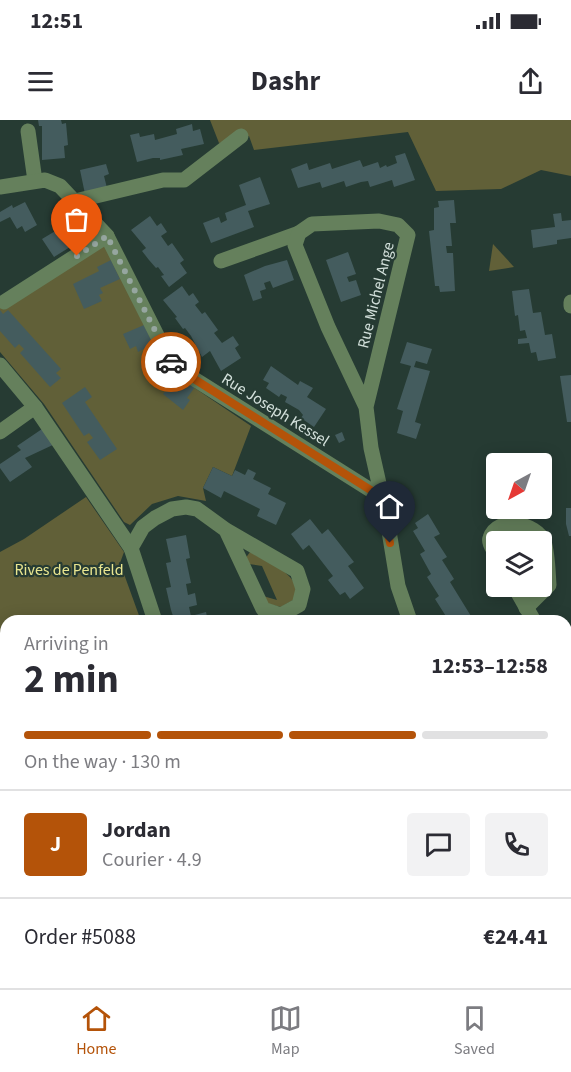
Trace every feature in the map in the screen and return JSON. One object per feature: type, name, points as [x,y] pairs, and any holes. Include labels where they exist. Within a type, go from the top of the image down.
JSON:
[{"type":"street","points":[[28,131],[35,181]]},
{"type":"street","points":[[75,201],[163,180],[184,180],[241,136]]},
{"type":"street","name":"Rue Joseph Kessel","points":[[0,187],[45,180],[60,186],[107,236],[172,365],[380,496]]},
{"type":"street","name":"Rue Michel Ange","points":[[221,261],[299,233],[312,224],[379,221],[398,225],[408,235],[366,407]]},
{"type":"street","name":"Rue Michel Ange","points":[[299,233],[295,245],[328,327],[366,407],[371,448],[387,519],[398,586],[408,615]]},
{"type":"street","points":[[4,302],[107,236]]},
{"type":"street","points":[[0,365],[35,407],[131,548],[153,615]]},
{"type":"street","points":[[0,432],[35,407]]},
{"type":"street","points":[[131,548],[143,526],[172,509],[186,507],[197,509],[226,530],[297,571],[303,590],[299,605],[281,615],[263,609],[226,530]]},
{"type":"street","points":[[495,531],[497,528],[516,523],[537,531]]},
{"type":"street","points":[[520,597],[530,615],[541,597]]},
{"type":"green space","points":[[210,120],[571,120],[571,176],[541,170],[501,189],[436,191],[408,132],[254,150],[249,136],[219,143]]},
{"type":"green space","points":[[105,243],[165,368],[251,426],[232,476],[213,467],[203,488],[206,501],[178,496],[152,504],[130,525],[124,522],[44,404],[0,352],[0,305]]},
{"type":"green space","points":[[493,244],[514,267],[489,271]]},
{"type":"green space","name":"Rives de Penfeld","points":[[86,497],[124,552],[120,563],[139,615],[0,615],[0,552],[24,539]]},
{"type":"green space","points":[[250,552],[278,567],[290,577],[298,590],[293,600],[281,607],[268,604],[263,596],[277,600],[262,566],[249,564],[245,559]]},
{"type":"building","points":[[38,120],[61,120],[62,124],[66,123],[68,145],[64,146],[65,158],[42,160],[42,126],[39,126]]},
{"type":"building","points":[[192,124],[193,131],[200,129],[204,144],[181,149],[183,155],[137,162],[130,135],[139,133],[140,137],[154,134],[155,140],[177,134],[176,129]]},
{"type":"building","points":[[405,153],[415,180],[394,187],[392,180],[370,187],[368,181],[346,187],[344,181],[322,188],[320,182],[298,188],[291,169],[307,163],[309,170],[330,163],[332,169],[360,160],[363,167],[378,162],[380,168],[397,163],[395,156]]},
{"type":"building","points":[[106,164],[109,174],[104,176],[107,188],[85,194],[80,170]]},
{"type":"building","points":[[260,177],[270,204],[248,211],[254,227],[211,243],[203,223],[219,217],[221,223],[227,220],[225,213],[246,205],[239,185]]},
{"type":"building","points":[[454,200],[456,223],[450,223],[452,246],[446,246],[447,253],[453,253],[455,291],[440,292],[439,286],[435,286],[429,231],[434,230],[434,208],[439,207],[438,201]]},
{"type":"building","points":[[25,202],[37,225],[25,232],[22,226],[17,229],[10,217],[0,222],[0,212],[12,205],[13,208]]},
{"type":"building","points":[[561,213],[562,221],[571,220],[571,238],[557,240],[557,244],[533,248],[531,230],[555,227],[553,214]]},
{"type":"building","points":[[150,216],[157,226],[161,223],[167,232],[161,236],[168,246],[172,243],[184,260],[180,263],[187,273],[169,287],[158,267],[156,268],[142,251],[146,248],[131,230]]},
{"type":"building","points":[[62,227],[66,233],[62,235],[70,247],[54,257],[42,239]]},
{"type":"building","points":[[348,252],[356,274],[347,277],[349,282],[356,280],[361,295],[341,302],[326,260]]},
{"type":"building","points":[[111,260],[120,279],[100,288],[103,293],[99,295],[102,301],[84,309],[73,284],[99,271],[97,267]]},
{"type":"building","points":[[287,260],[294,280],[273,288],[270,281],[264,283],[266,289],[260,291],[262,298],[253,301],[244,275]]},
{"type":"building","points":[[182,286],[189,296],[193,293],[199,302],[195,305],[202,314],[205,312],[218,330],[214,333],[222,343],[233,336],[239,345],[235,348],[241,358],[221,371],[210,351],[202,357],[191,336],[185,328],[183,329],[175,318],[177,317],[163,300]]},
{"type":"building","points":[[529,289],[533,313],[541,312],[545,335],[552,334],[556,358],[538,361],[536,352],[531,353],[529,343],[518,344],[518,339],[527,338],[525,330],[520,331],[518,315],[515,316],[512,291]]},
{"type":"building","points":[[0,310],[3,314],[8,310],[61,369],[56,373],[61,378],[50,387],[20,353],[24,349],[19,344],[15,348],[0,331]]},
{"type":"building","points":[[144,325],[153,344],[138,352],[136,346],[130,349],[123,334]]},
{"type":"building","points":[[407,342],[432,349],[427,364],[416,361],[414,367],[430,371],[415,422],[421,424],[416,439],[397,433],[403,411],[397,409],[411,366],[400,363]]},
{"type":"building","points":[[271,366],[298,385],[300,381],[313,388],[307,397],[326,409],[314,427],[301,418],[303,415],[299,410],[285,402],[287,397],[281,394],[279,397],[266,388],[269,383],[263,380]]},
{"type":"building","points":[[571,375],[571,422],[567,422],[560,376]]},
{"type":"building","points":[[177,376],[195,387],[187,398],[190,400],[183,410],[163,394]]},
{"type":"building","points":[[85,387],[92,397],[85,402],[117,449],[100,460],[87,442],[93,438],[89,433],[84,436],[62,403]]},
{"type":"building","points":[[42,429],[57,443],[25,458],[32,467],[10,482],[0,468],[0,464],[21,450],[17,446]]},
{"type":"building","points":[[342,432],[345,440],[339,443],[335,435]]},
{"type":"building","points":[[213,467],[232,476],[235,470],[245,475],[248,469],[256,473],[253,479],[271,488],[268,494],[286,503],[276,525],[257,516],[260,509],[224,491],[221,498],[203,488]]},
{"type":"building","points":[[566,508],[571,508],[571,536],[569,536],[566,524]]},
{"type":"building","points":[[428,514],[440,534],[434,537],[447,557],[442,560],[454,579],[450,582],[470,615],[445,615],[435,599],[439,596],[427,577],[431,574],[420,554],[425,551],[413,531],[418,528],[415,523]]},
{"type":"building","points":[[310,519],[322,534],[328,529],[354,562],[348,566],[364,588],[350,599],[345,592],[340,595],[328,580],[333,576],[309,545],[303,550],[291,534]]},
{"type":"building","points":[[186,535],[190,558],[186,559],[191,583],[186,584],[188,595],[195,593],[197,605],[189,607],[191,615],[173,615],[171,610],[166,588],[171,587],[166,563],[171,562],[166,539]]},
{"type":"way so far","points":[[77,256],[107,236],[171,362]]},
{"type":"route","points":[[171,362],[172,365],[246,413],[380,496],[387,519],[390,543]]}]
